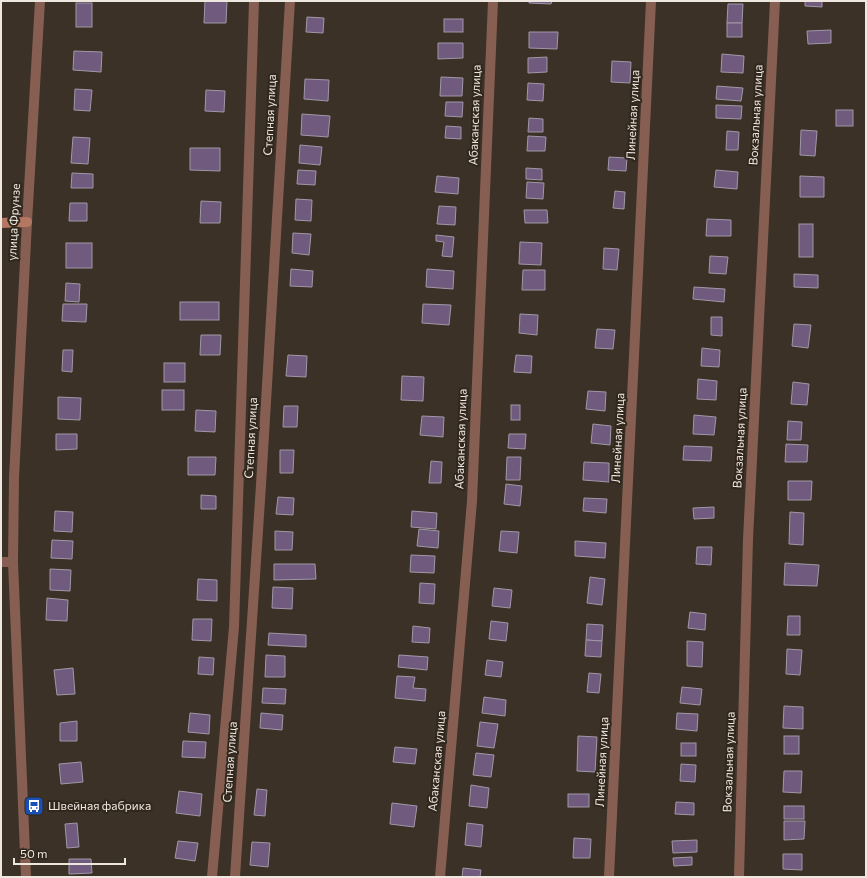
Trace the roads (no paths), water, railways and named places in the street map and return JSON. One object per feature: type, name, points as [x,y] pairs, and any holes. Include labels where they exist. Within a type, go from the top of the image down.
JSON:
[{"type":"street","name":"улица Фрунзе","points":[[26,877],[13,562],[14,478],[40,1]]},
{"type":"street","name":"Степная улица","points":[[212,877],[234,626],[254,1]]},
{"type":"street","name":"Степная улица","points":[[235,877],[290,1]]},
{"type":"street","name":"Абаканская улица","points":[[440,877],[472,502],[493,1]]},
{"type":"street","name":"Линейная улица","points":[[609,877],[651,1]]},
{"type":"street","name":"Вокзальная улица","points":[[739,877],[748,539],[775,1]]},
{"type":"street","points":[[1,223],[27,222]]},
{"type":"street","points":[[1,562],[13,562]]},
{"type":"place","name":"Швейная фабрика","points":[[34,806]]}]
